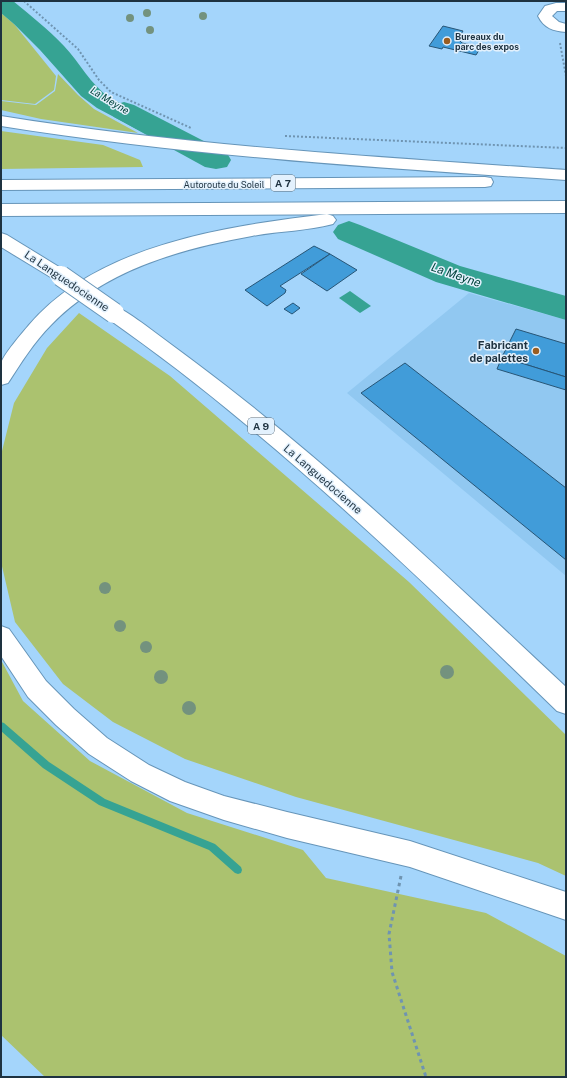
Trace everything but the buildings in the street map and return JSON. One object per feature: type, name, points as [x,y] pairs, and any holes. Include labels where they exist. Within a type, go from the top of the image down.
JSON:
[{"type":"main road","points":[[563,5],[551,8],[545,16],[549,22],[566,28]]},
{"type":"main road","points":[[1,121],[68,133],[228,151],[336,160],[566,175]]},
{"type":"main road","name":"Autoroute du Soleil","points":[[1,185],[566,182]]},
{"type":"main road","points":[[1,210],[566,207]]},
{"type":"main road","points":[[1,378],[36,330],[63,303],[96,281],[150,256],[182,245],[229,234],[292,224],[433,208]]},
{"type":"main road","name":"La Languedocienne","points":[[1,239],[58,274],[114,313],[219,392],[321,477],[402,548],[566,703]]},
{"type":"main road","points":[[1,636],[37,689],[64,717],[98,746],[140,773],[179,792],[224,808],[287,825],[410,854],[566,906]]},
{"type":"path","points":[[24,1],[78,49],[99,80],[112,92],[195,130]]},
{"type":"path","points":[[560,43],[566,76]]},
{"type":"path","points":[[281,136],[566,148]]},
{"type":"path","points":[[402,871],[390,934],[392,972],[426,1077]]},
{"type":"shaded area","points":[[1,13],[14,24],[56,76],[54,90],[35,104],[1,100]]},
{"type":"shaded area","points":[[58,74],[94,109],[138,133],[41,119],[1,110],[1,101],[36,105],[55,91]]},
{"type":"shaded area","points":[[1,131],[103,145],[140,160],[143,167],[1,169]]},
{"type":"shaded area","points":[[469,293],[566,320],[566,576],[347,393]]},
{"type":"shaded area","points":[[79,313],[170,376],[409,582],[566,735],[566,876],[538,863],[296,797],[185,759],[113,722],[63,684],[15,622],[1,562],[1,455],[14,403],[47,348]]},
{"type":"shaded area","points":[[1,660],[23,701],[90,761],[187,813],[303,850],[326,878],[486,913],[566,956],[566,1077],[45,1077],[1,1035]]},
{"type":"water","points":[[1,1],[13,1],[45,28],[70,53],[97,86],[110,98],[189,138],[146,134],[97,108],[81,96],[40,50],[1,13]]},
{"type":"water","points":[[350,291],[371,306],[360,313],[339,298]]},
{"type":"waterway","name":"La Meyne","points":[[124,111],[216,160]]},
{"type":"waterway","name":"La Meyne","points":[[349,232],[448,274],[566,308]]},
{"type":"waterway","points":[[1,726],[46,765],[102,802],[212,847],[238,870]]},
{"type":"place","name":"Bureaux du parc des expos","points":[[447,41]]},
{"type":"place","name":"Fabricant de palettes","points":[[536,351]]}]
